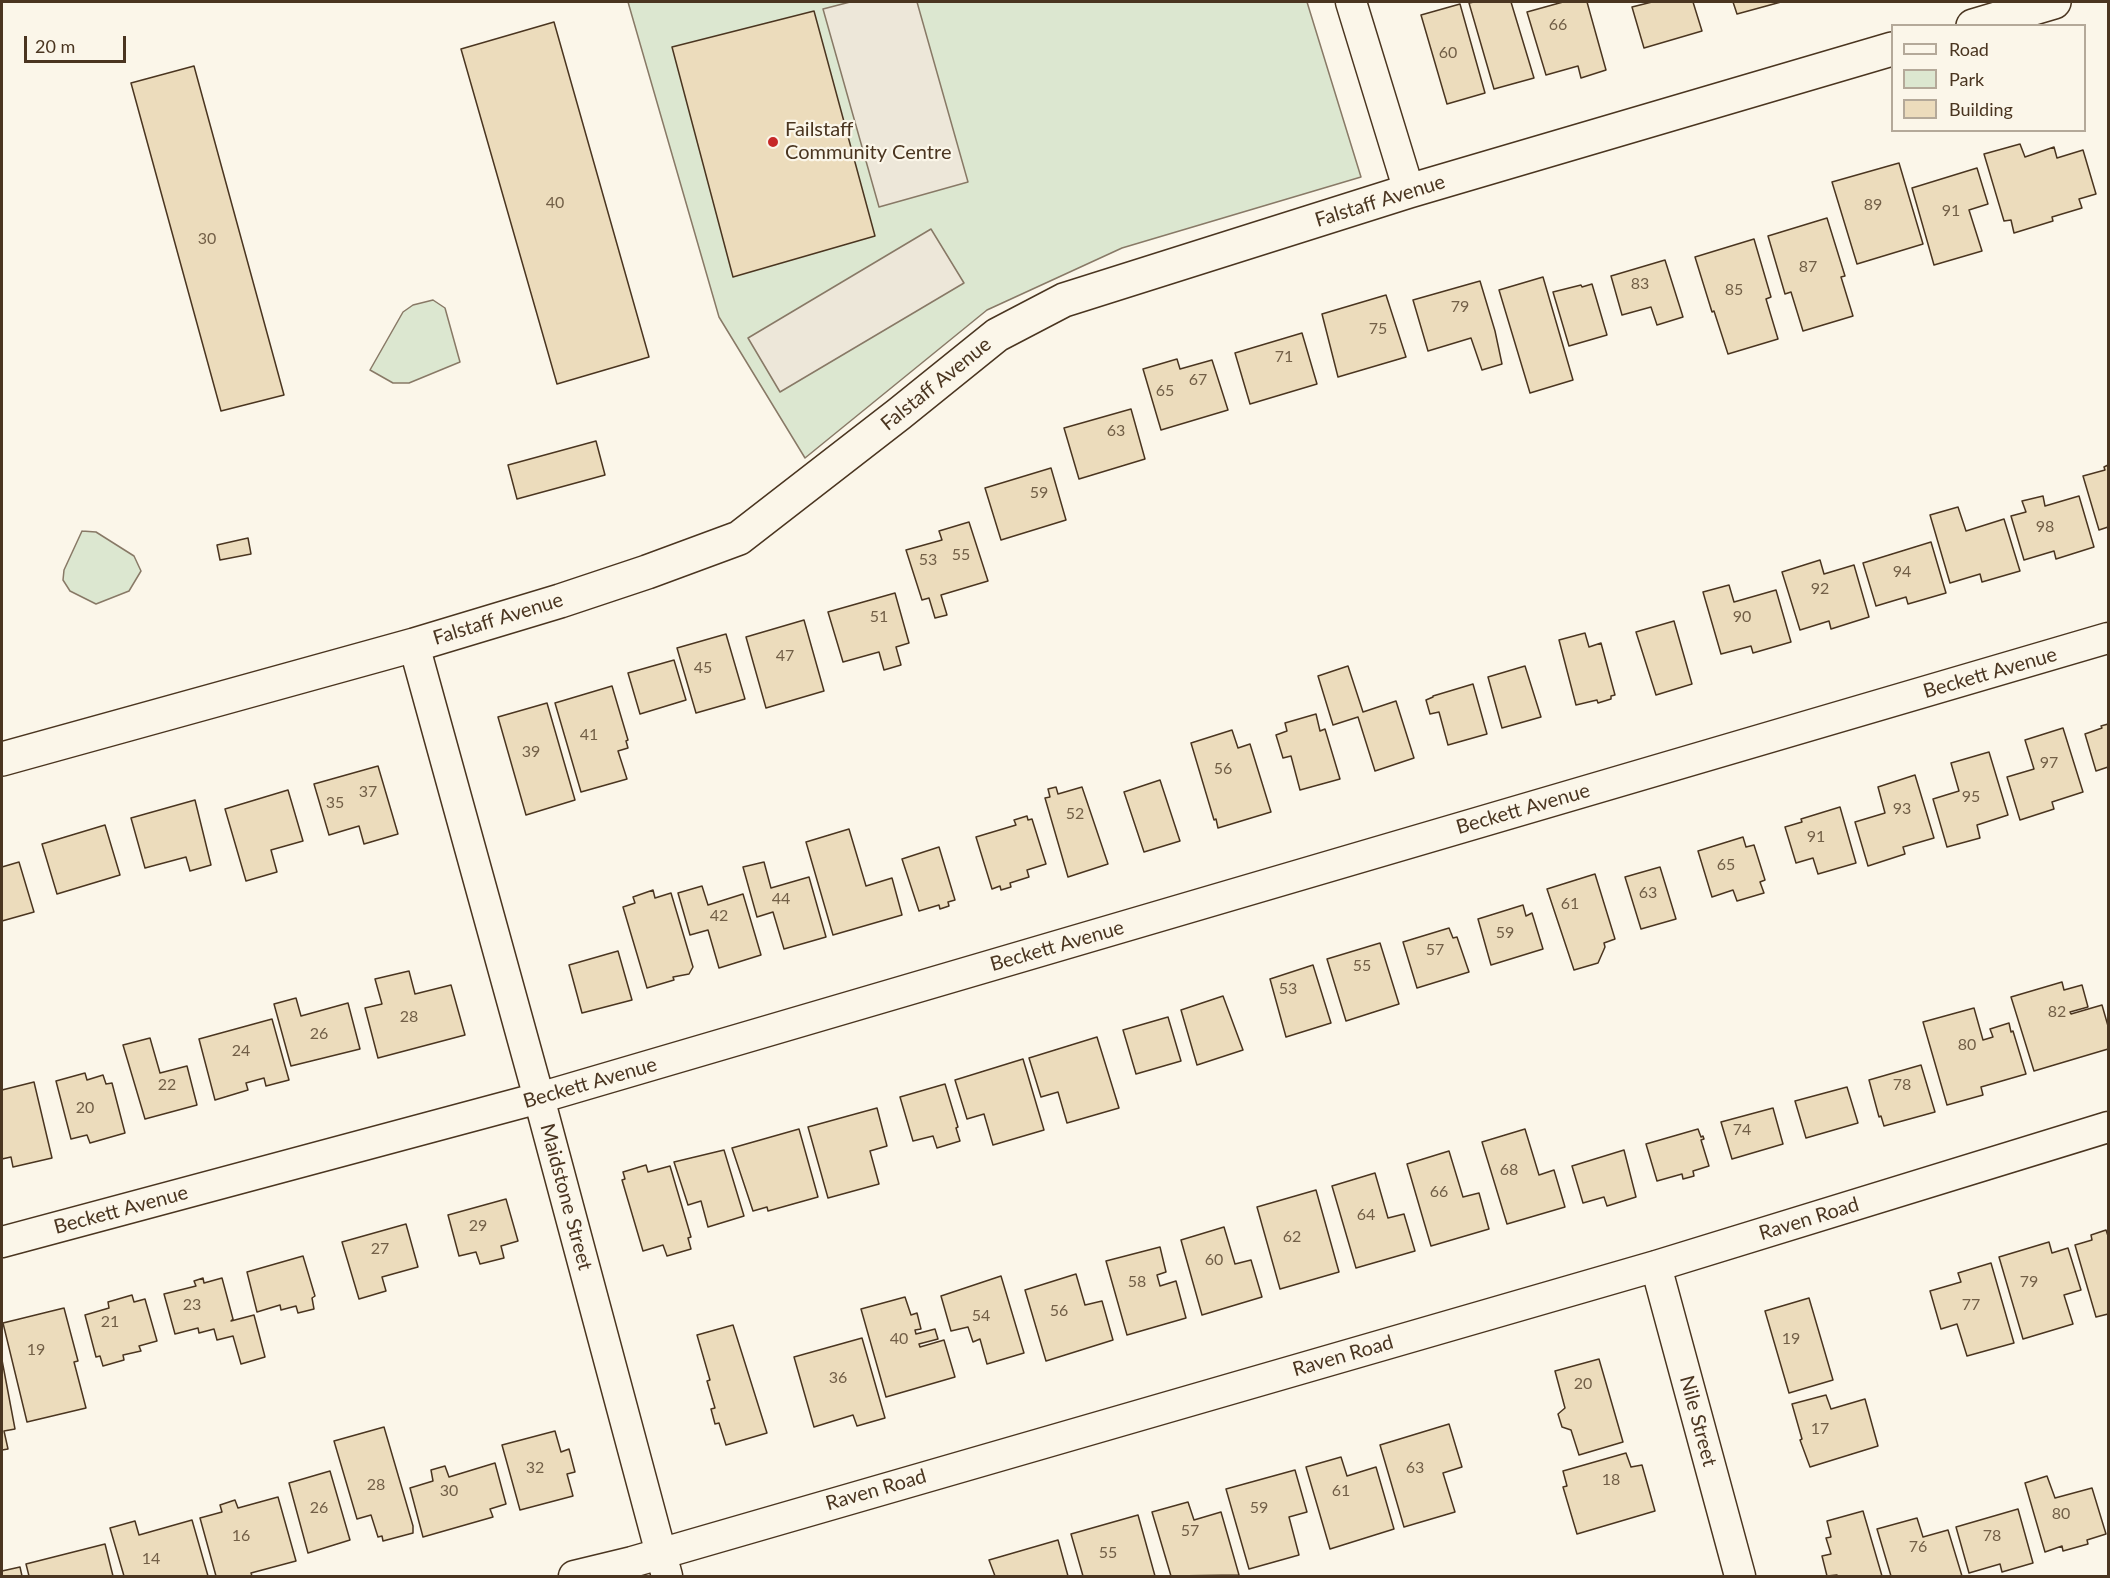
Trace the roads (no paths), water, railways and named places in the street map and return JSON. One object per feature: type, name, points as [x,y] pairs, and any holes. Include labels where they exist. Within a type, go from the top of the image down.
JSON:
[{"type":"street","points":[[1351,2],[1409,192]]},
{"type":"street","points":[[1980,24],[2054,2]]},
{"type":"street","name":"Falstaff Avenue","points":[[2,759],[414,645],[560,601],[740,538],[997,335],[1064,300],[1409,192],[1891,50]]},
{"type":"street","name":"Beckett Avenue","points":[[2,1242],[539,1098],[2109,638]]},
{"type":"street","name":"Maidstone Street","points":[[414,645],[664,1564]]},
{"type":"street","name":"Raven Road","points":[[574,1576],[664,1564],[1656,1266],[2109,1126]]},
{"type":"street","name":"Nile Street","points":[[1656,1266],[1740,1576]]},
{"type":"place","name":"Failstaff Community Centre","points":[[773,142]]}]
